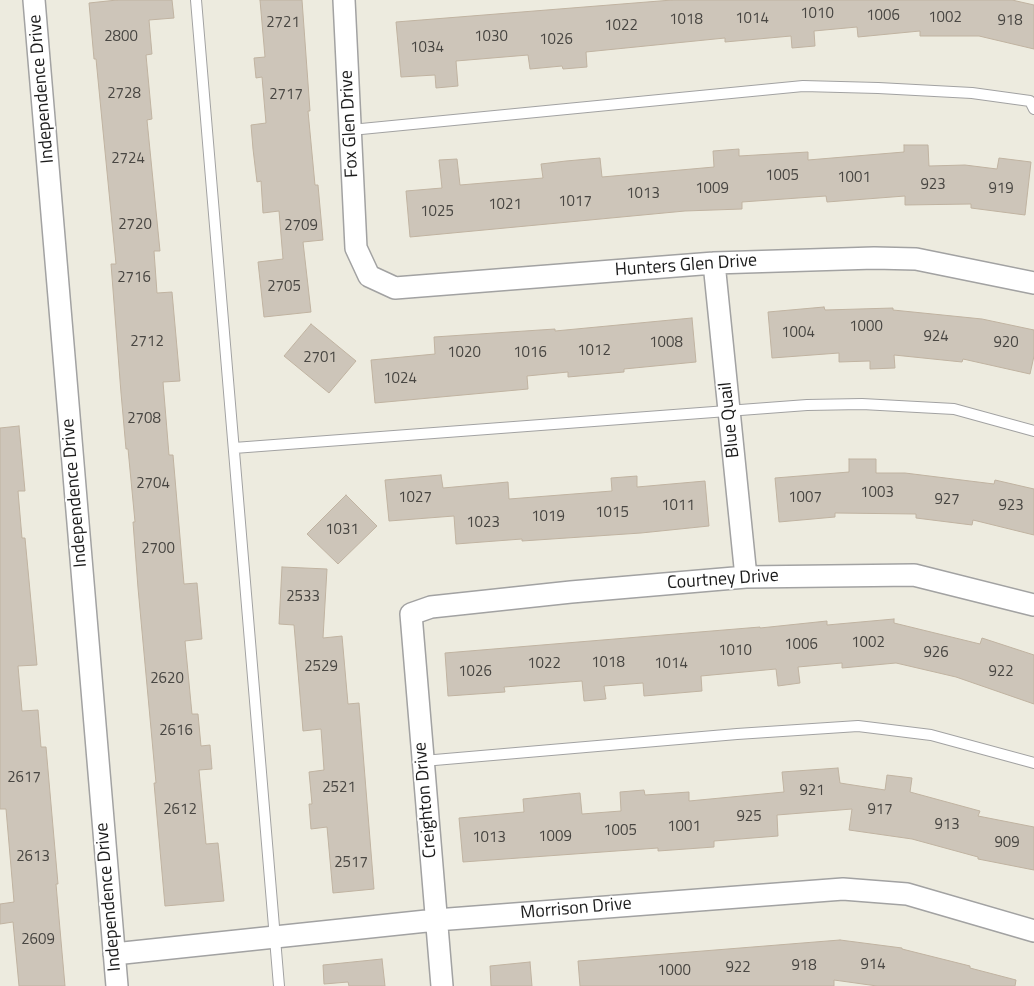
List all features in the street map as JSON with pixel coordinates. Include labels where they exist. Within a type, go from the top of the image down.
[{"type":"street","name":"Independence Drive","points":[[34,0],[117,986]]},
{"type":"street","name":"Fox Glen Drive","points":[[344,0],[356,248]]},
{"type":"street","name":"Hunters Glen Drive","points":[[356,248],[369,276],[395,288],[714,263],[874,258],[916,259],[1033,279]]},
{"type":"street","name":"Blue Quail","points":[[714,263],[746,577]]},
{"type":"street","name":"Courtney Drive","points":[[411,614],[431,607],[571,592],[746,577],[914,575],[1034,605]]},
{"type":"street","name":"Creighton Drive","points":[[411,614],[442,986]]},
{"type":"street","name":"Morrison Drive","points":[[114,954],[436,920],[843,890],[907,894],[1034,930]]},
{"type":"lane","points":[[196,0],[279,986]]},
{"type":"lane","points":[[350,130],[803,86],[972,93],[1030,101],[1034,109]]},
{"type":"lane","points":[[234,448],[807,405],[862,404],[954,409],[1034,431]]},
{"type":"lane","points":[[423,761],[718,735],[858,726],[931,735],[1034,763]]},
{"type":"building","points":[[117,0],[172,0],[174,18],[149,20],[152,54],[146,55],[152,119],[147,120],[160,251],[154,251],[157,293],[172,292],[180,381],[163,382],[169,455],[173,455],[184,584],[197,583],[202,639],[185,641],[192,714],[198,714],[201,746],[210,745],[212,769],[199,770],[206,844],[218,843],[224,901],[165,906],[138,588],[133,522],[135,522],[128,449],[126,449],[111,264],[116,264],[89,3]]},
{"type":"building","points":[[260,0],[302,0],[310,111],[308,111],[315,185],[318,185],[323,240],[303,242],[311,312],[264,317],[258,262],[283,259],[279,211],[263,213],[261,181],[257,182],[253,149],[251,125],[266,123],[262,77],[256,78],[254,58],[265,57]]},
{"type":"building","points":[[672,0],[1012,0],[1034,5],[1034,49],[979,36],[920,36],[920,31],[858,37],[857,27],[814,31],[815,46],[792,48],[791,36],[725,42],[725,38],[586,52],[587,67],[563,69],[562,66],[530,69],[528,55],[456,61],[458,86],[436,88],[435,75],[401,77],[396,22]]},
{"type":"building","points":[[904,145],[928,145],[929,166],[965,165],[997,169],[999,158],[1031,162],[1025,215],[971,208],[971,204],[905,205],[905,196],[827,202],[826,196],[742,202],[742,209],[685,211],[410,237],[406,191],[442,188],[439,160],[457,159],[460,185],[543,178],[541,164],[566,161],[600,158],[602,177],[714,167],[713,151],[739,149],[739,156],[808,152],[808,160],[904,152]]},
{"type":"building","points":[[824,307],[825,310],[893,308],[893,310],[982,319],[1034,330],[1034,356],[1030,374],[963,359],[962,362],[894,355],[895,368],[870,369],[870,361],[839,362],[839,353],[772,358],[768,312]]},
{"type":"building","points":[[692,318],[696,362],[624,369],[624,372],[568,377],[568,372],[527,376],[528,389],[375,403],[371,360],[435,354],[434,337],[555,329],[555,331]]},
{"type":"building","points":[[311,324],[356,361],[329,393],[284,356]]},
{"type":"building","points":[[19,426],[25,491],[18,491],[22,538],[25,538],[37,665],[18,666],[22,711],[38,710],[41,747],[46,747],[65,986],[19,986],[13,922],[0,924],[0,904],[14,902],[6,809],[0,809],[0,428]]},
{"type":"building","points":[[849,459],[876,459],[876,473],[905,473],[994,484],[995,480],[1034,489],[1034,535],[973,520],[972,525],[916,518],[916,514],[835,513],[835,517],[779,522],[775,478],[849,472]]},
{"type":"building","points":[[441,475],[443,488],[508,482],[509,499],[612,491],[611,478],[637,476],[637,487],[705,481],[709,526],[641,533],[456,544],[454,516],[389,521],[385,480]]},
{"type":"building","points":[[346,495],[377,526],[338,564],[307,534]]},
{"type":"building","points":[[282,567],[327,569],[323,638],[342,636],[348,704],[359,703],[374,889],[333,893],[327,827],[311,829],[309,804],[312,804],[309,772],[324,770],[321,729],[303,731],[294,625],[279,624]]},
{"type":"building","points":[[894,619],[894,623],[980,644],[982,638],[1034,655],[1034,704],[956,677],[896,663],[842,668],[842,663],[798,667],[800,683],[778,686],[776,669],[701,676],[702,691],[644,696],[643,683],[604,686],[606,699],[584,701],[582,681],[504,687],[505,692],[448,696],[445,653],[827,621],[827,625]]},
{"type":"building","points":[[838,768],[840,783],[885,790],[887,775],[912,778],[910,792],[980,811],[978,816],[1034,827],[1034,870],[978,859],[978,857],[912,839],[849,830],[852,809],[777,815],[778,836],[714,841],[714,847],[658,851],[658,848],[463,862],[459,818],[524,812],[523,799],[580,793],[582,814],[621,811],[620,792],[644,790],[645,795],[689,792],[689,801],[784,792],[782,772]]},
{"type":"building","points":[[840,940],[902,948],[1016,980],[1015,986],[877,986],[834,980],[834,986],[580,986],[578,961]]},
{"type":"building","points":[[382,959],[385,986],[349,986],[348,982],[324,984],[323,965]]},
{"type":"building","points":[[530,962],[532,986],[491,986],[490,966]]}]
